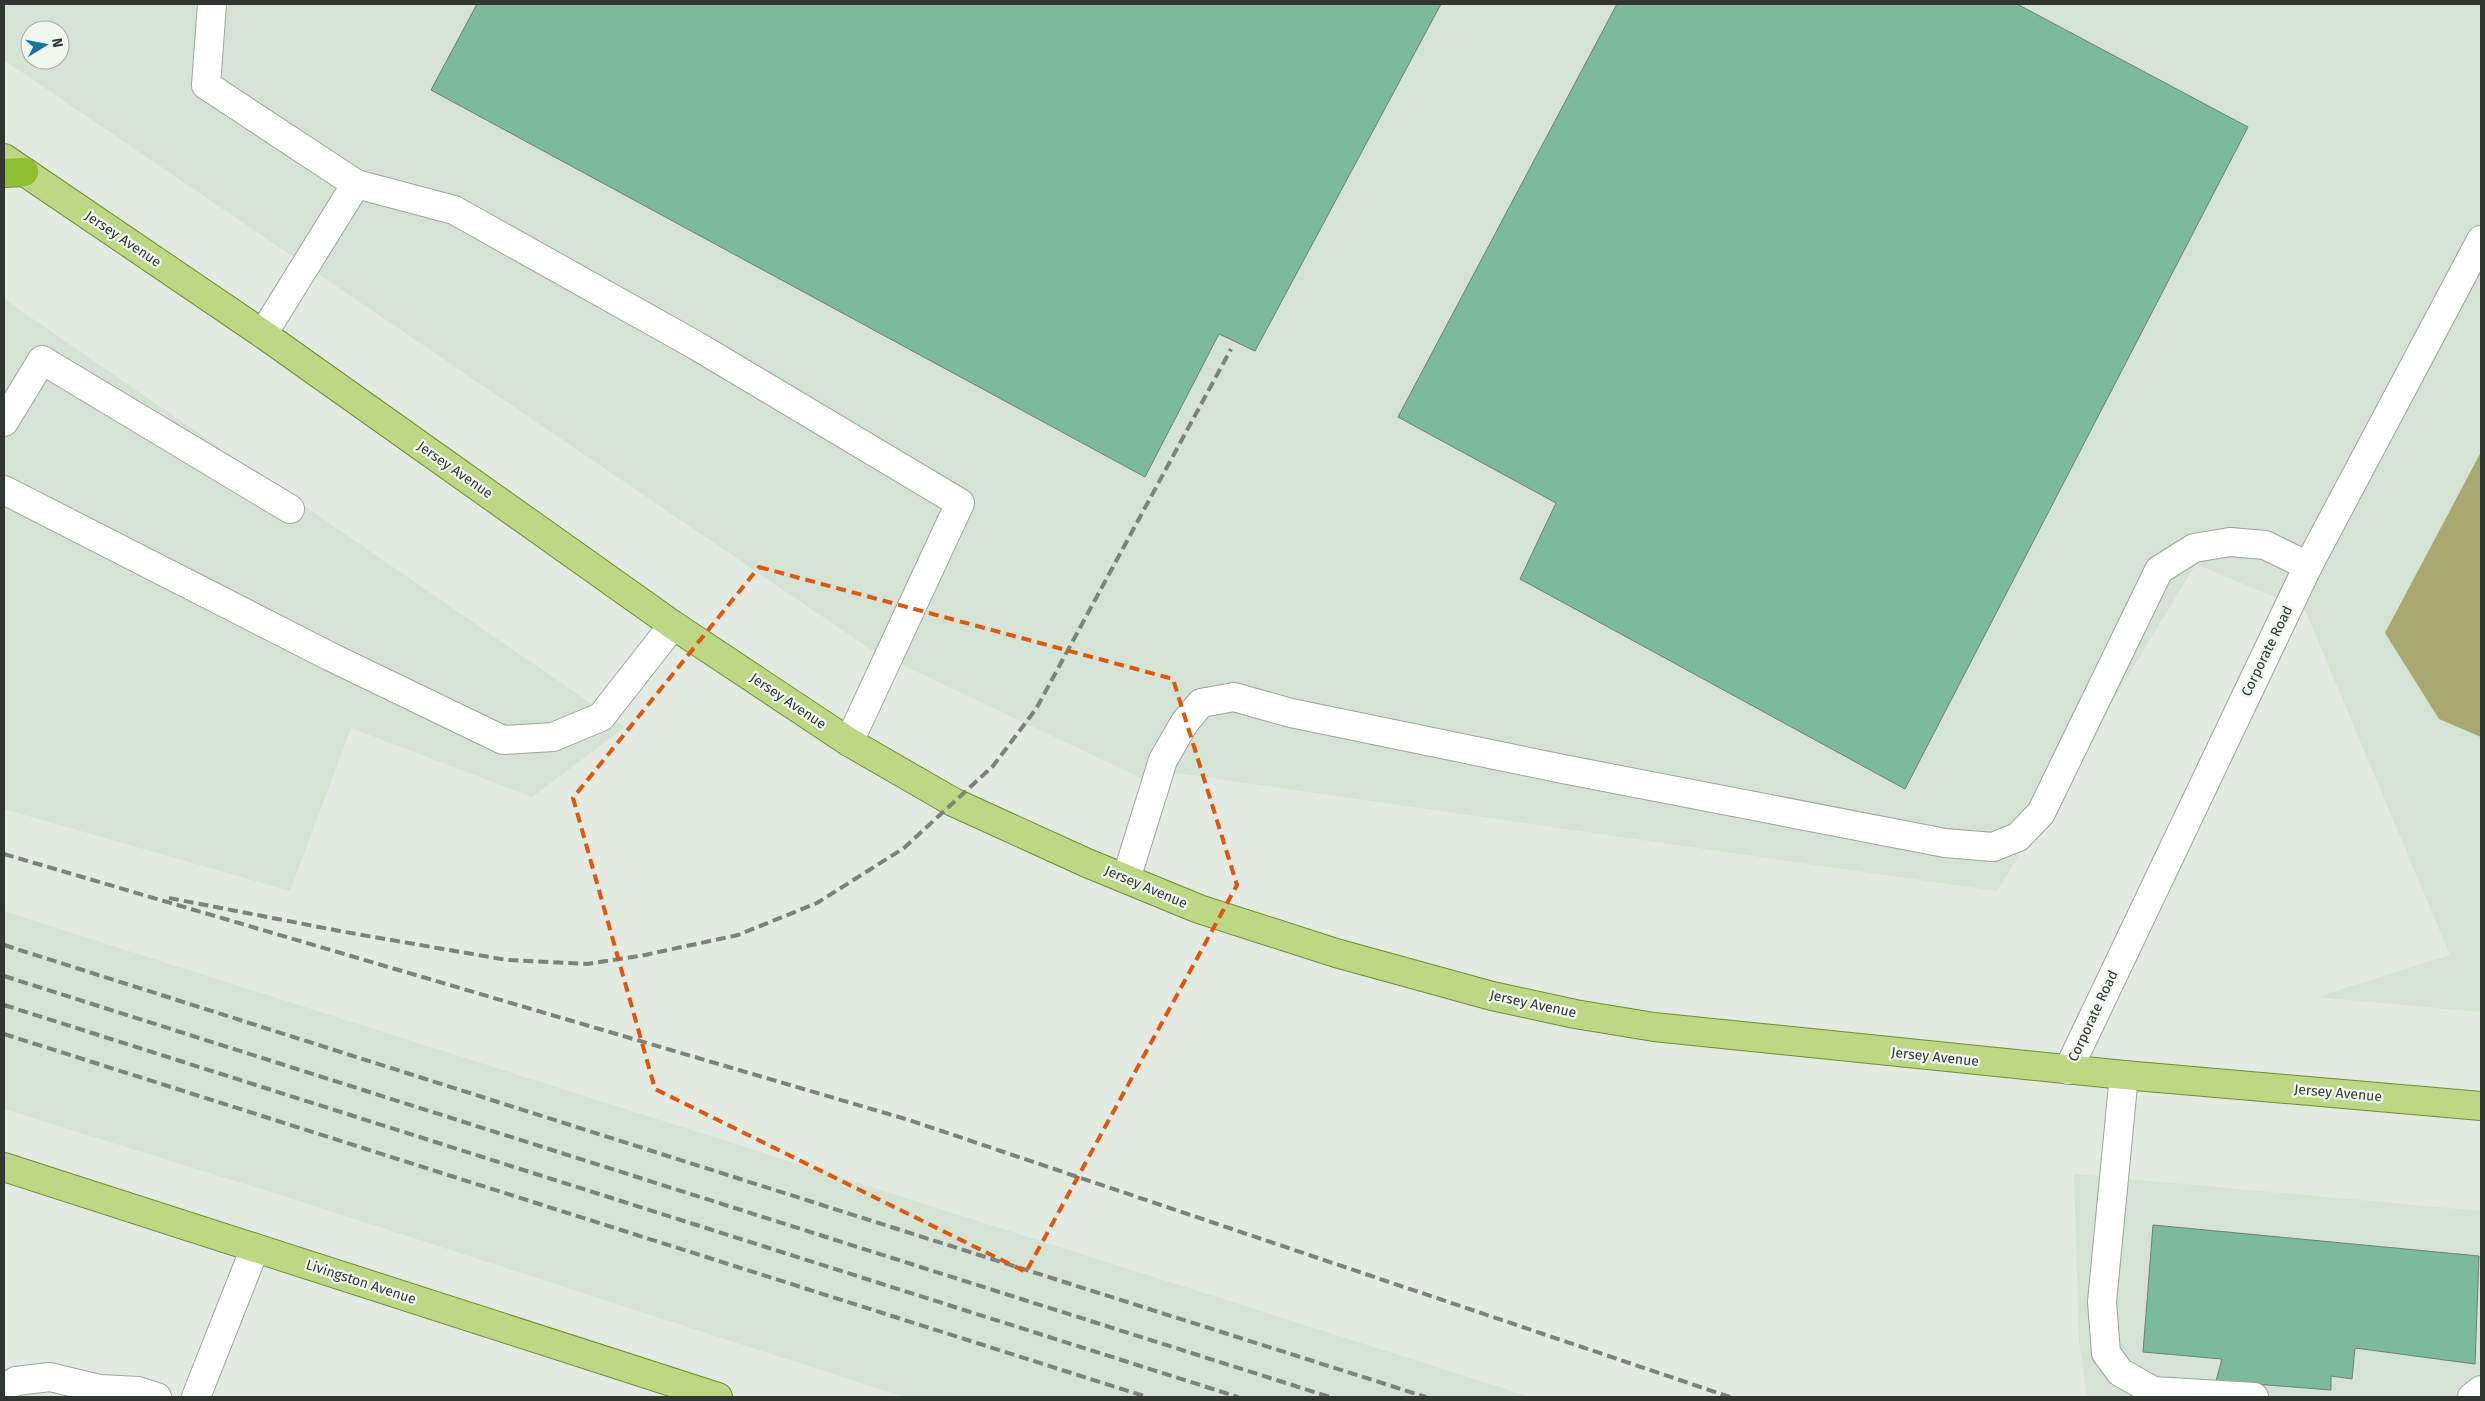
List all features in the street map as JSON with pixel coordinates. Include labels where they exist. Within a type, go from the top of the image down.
[{"type":"main road","name":"Jersey Avenue","points":[[10,167],[263,334],[673,625],[849,742],[954,802],[1198,909],[1336,953],[1483,993],[1575,1014],[1654,1027],[1738,1038],[2068,1070],[2481,1106]]},
{"type":"main road","name":"Livingston Avenue","points":[[4,1167],[718,1397]]},
{"type":"street","points":[[212,4],[206,85],[356,184],[454,210],[697,346],[960,503],[849,742]]},
{"type":"street","points":[[263,334],[356,184]]},
{"type":"street","name":"Corporate Road","points":[[2068,1070],[2308,566],[2481,240]]},
{"type":"street","points":[[4,422],[42,360],[290,509]]},
{"type":"street","points":[[4,490],[329,656],[503,740],[552,737],[601,717],[673,625]]},
{"type":"street","points":[[1126,879],[1163,760],[1185,722],[1201,703],[1234,697],[1291,713],[1563,770],[1945,843],[1993,847],[2018,837],[2041,813],[2159,570],[2194,548],[2230,542],[2265,545],[2308,566]]},
{"type":"street","points":[[2124,1075],[2102,1302],[2106,1353],[2120,1372],[2153,1391],[2254,1397]]},
{"type":"street","points":[[196,1397],[255,1248]]},
{"type":"street","points":[[4,1388],[16,1381],[50,1377],[100,1389],[138,1391],[157,1397]]},
{"type":"street","points":[[2472,1397],[2481,1390]]},
{"type":"highlighted area","points":[[759,567],[1173,679],[1237,885],[1026,1272],[655,1089],[573,798]]},
{"type":"shaded area","points":[[4,4],[2481,4],[2481,1012],[2317,997],[2450,955],[2305,610],[2196,564],[1997,891],[1169,772],[1160,787],[873,651],[4,60]]},
{"type":"shaded area","points":[[4,299],[625,727],[532,797],[351,728],[290,891],[4,809]]},
{"type":"shaded area","points":[[4,911],[1531,1397],[904,1397],[290,1198],[4,1109]]},
{"type":"shaded area","points":[[2074,1174],[2481,1211],[2481,1397],[2087,1397],[2079,1341]]},
{"type":"green space","points":[[2481,452],[2481,737],[2439,719],[2385,633]]},
{"type":"building","points":[[477,4],[1441,4],[1255,351],[1219,334],[1145,477],[431,90]]},
{"type":"building","points":[[1617,4],[2017,4],[2248,127],[1905,789],[1520,579],[1556,503],[1398,417]]},
{"type":"building","points":[[2153,1225],[2479,1256],[2475,1364],[2355,1348],[2352,1379],[2331,1376],[2331,1390],[2216,1381],[2222,1359],[2143,1352]]},
{"type":"railway","points":[[169,898],[345,932],[507,960],[587,964],[640,956],[738,935],[817,903],[904,848],[993,766],[1036,709],[1231,349]]},
{"type":"railway","points":[[4,854],[909,1120],[1730,1397]]},
{"type":"railway","points":[[4,945],[1426,1397]]},
{"type":"railway","points":[[4,976],[1330,1397]]},
{"type":"railway","points":[[4,1005],[1238,1397]]},
{"type":"railway","points":[[4,1034],[1147,1397]]}]
